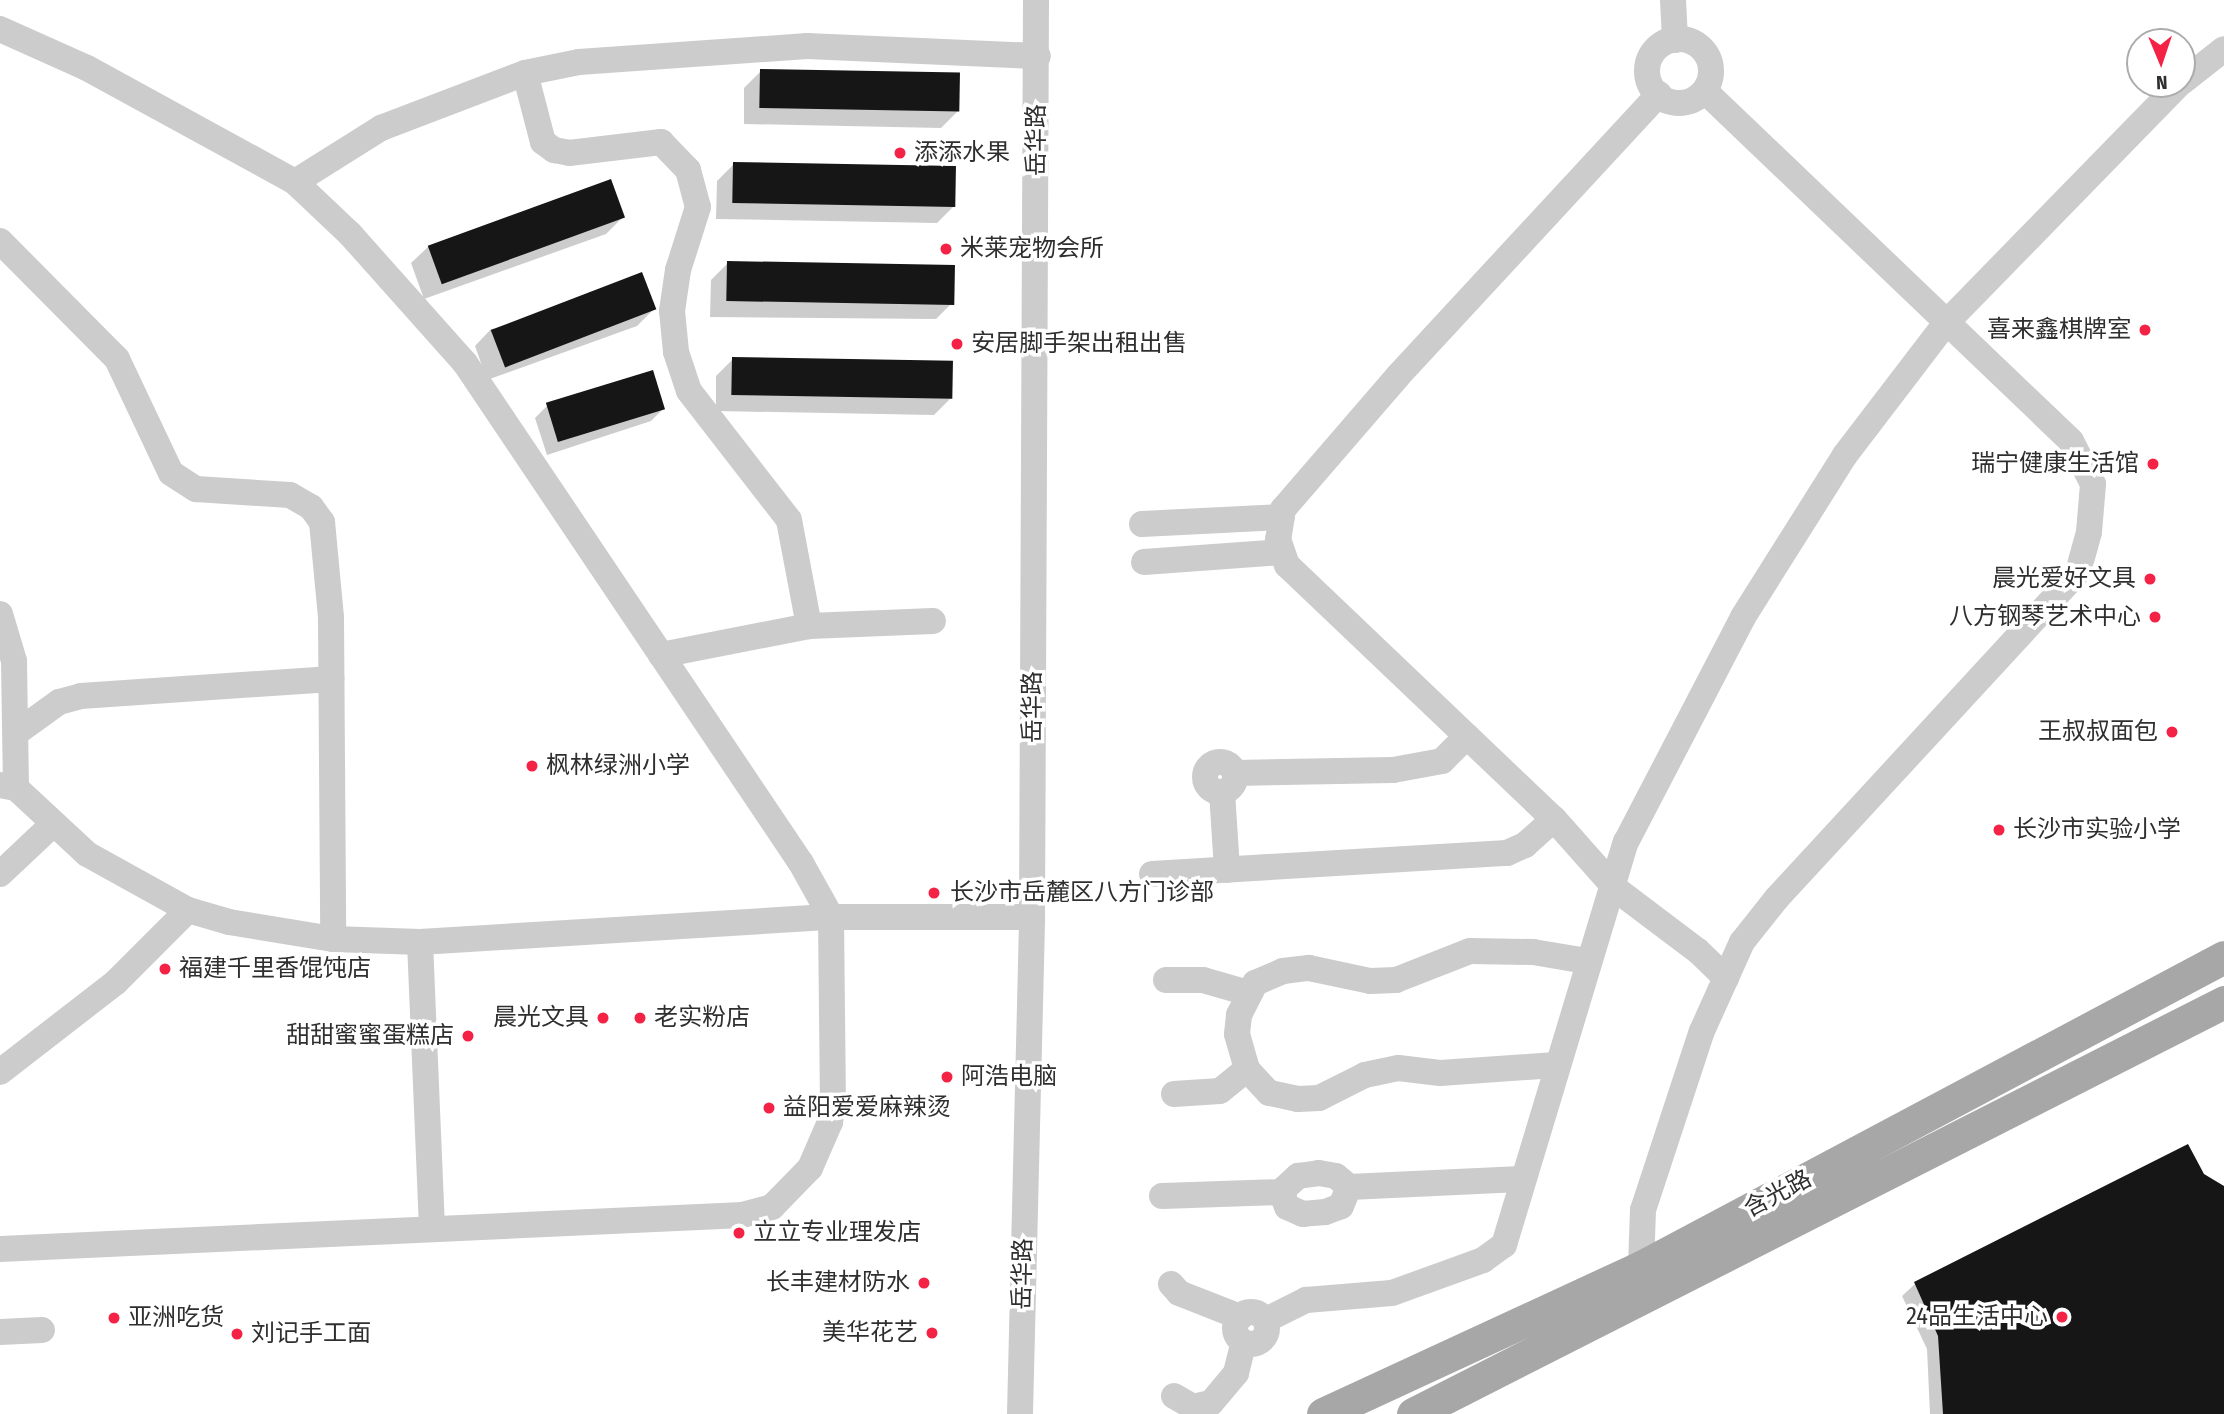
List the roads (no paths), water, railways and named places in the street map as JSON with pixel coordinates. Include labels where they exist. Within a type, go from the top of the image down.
[{"type":"main road","name":"含光路","points":[[1323,1414],[1641,1267],[2224,957]]},
{"type":"main road","name":"含光路","points":[[1413,1414],[2224,1002]]},
{"type":"street","name":"岳华路","points":[[1020,1414],[1032,917],[1038,56],[1036,0]]},
{"type":"street","points":[[1673,0],[1675,40]]},
{"type":"street","points":[[0,29],[87,68],[295,182],[350,234],[458,353],[801,863],[831,917],[830,1122],[810,1168],[772,1207],[743,1214],[0,1249]]},
{"type":"street","points":[[1675,40],[1690,40],[1706,53],[1712,72],[1705,91],[1688,102],[1668,102],[1652,89],[1646,70],[1653,51],[1675,40]]},
{"type":"street","points":[[295,182],[381,128],[525,74],[579,62],[807,46],[1038,56]]},
{"type":"street","points":[[2196,71],[2224,49]]},
{"type":"street","points":[[525,74],[543,142],[554,150],[569,153],[661,142],[688,170],[698,207],[678,270],[672,311],[676,352],[689,391],[789,520],[809,626]]},
{"type":"street","points":[[1641,1267],[1643,1210],[1702,1031],[1742,942],[1777,898],[2078,572],[2089,532],[2093,484],[2071,441],[1705,91]]},
{"type":"street","points":[[1659,94],[1398,376],[1283,509],[1278,539],[1287,565],[1554,819],[1611,883],[1726,978]]},
{"type":"street","points":[[1174,1396],[1193,1407],[1211,1404],[1236,1373],[1250,1326],[1306,1300],[1392,1293],[1483,1260],[1504,1245],[1555,1065],[1626,842],[1743,617],[1845,455],[1946,323],[2165,98]]},
{"type":"street","points":[[0,242],[117,359],[171,473],[196,489],[290,495],[311,507],[322,522],[331,679],[333,939]]},
{"type":"street","points":[[1142,524],[1282,517]]},
{"type":"street","points":[[1144,562],[1282,552]]},
{"type":"street","points":[[0,614],[13,661],[16,733],[8,787],[86,854],[188,909],[229,922],[333,939],[420,942],[831,917],[1032,917]]},
{"type":"street","points":[[661,655],[809,626],[933,621]]},
{"type":"street","points":[[16,733],[59,702],[81,696],[331,679]]},
{"type":"street","points":[[1227,870],[1229,783],[1392,770],[1442,761],[1467,736]]},
{"type":"street","points":[[1152,874],[1507,853],[1525,845],[1554,819]]},
{"type":"street","points":[[0,874],[53,824]]},
{"type":"street","points":[[0,1072],[116,982],[188,909]]},
{"type":"street","points":[[420,942],[432,1228]]},
{"type":"street","points":[[1555,1065],[1440,1073],[1398,1068],[1365,1075],[1319,1098],[1298,1099],[1269,1093],[1247,1069],[1237,1034],[1242,1002],[1255,983],[1283,971],[1309,968],[1370,981],[1396,980],[1470,951],[1533,952],[1587,961]]},
{"type":"street","points":[[1166,980],[1203,980],[1248,993]]},
{"type":"street","points":[[1174,1094],[1220,1091],[1247,1069]]},
{"type":"street","points":[[1162,1196],[1283,1192],[1298,1176],[1319,1173],[1336,1176],[1349,1187],[1521,1179]]},
{"type":"street","points":[[1283,1192],[1287,1207],[1303,1214],[1341,1206],[1349,1187]]},
{"type":"street","points":[[1171,1284],[1179,1293],[1250,1326]]},
{"type":"street","points":[[0,1332],[42,1330]]},
{"type":"place","name":"添添水果","points":[[900,153]]},
{"type":"place","name":"米莱宠物会所","points":[[946,249]]},
{"type":"place","name":"喜来鑫棋牌室","points":[[2145,330]]},
{"type":"place","name":"安居脚手架出租出售","points":[[957,344]]},
{"type":"place","name":"瑞宁健康生活馆","points":[[2153,464]]},
{"type":"place","name":"晨光爱好文具","points":[[2150,579]]},
{"type":"place","name":"八方钢琴艺术中心","points":[[2155,617]]},
{"type":"place","name":"王叔叔面包","points":[[2172,732]]},
{"type":"place","name":"枫林绿洲小学","points":[[532,766]]},
{"type":"place","name":"长沙市实验小学","points":[[1999,830]]},
{"type":"place","name":"长沙市岳麓区八方门诊部","points":[[934,893]]},
{"type":"place","name":"福建千里香馄饨店","points":[[165,969]]},
{"type":"place","name":"晨光文具","points":[[603,1018]]},
{"type":"place","name":"老实粉店","points":[[640,1018]]},
{"type":"place","name":"甜甜蜜蜜蛋糕店","points":[[468,1036]]},
{"type":"place","name":"阿浩电脑","points":[[947,1077]]},
{"type":"place","name":"益阳爱爱麻辣烫","points":[[769,1108]]},
{"type":"place","name":"立立专业理发店","points":[[739,1233]]},
{"type":"place","name":"长丰建材防水","points":[[924,1283]]},
{"type":"place","name":"24品生活中心","points":[[2062,1317]]},
{"type":"place","name":"亚洲吃货","points":[[114,1318]]},
{"type":"place","name":"美华花艺","points":[[932,1333]]},
{"type":"place","name":"刘记手工面","points":[[237,1334]]}]
